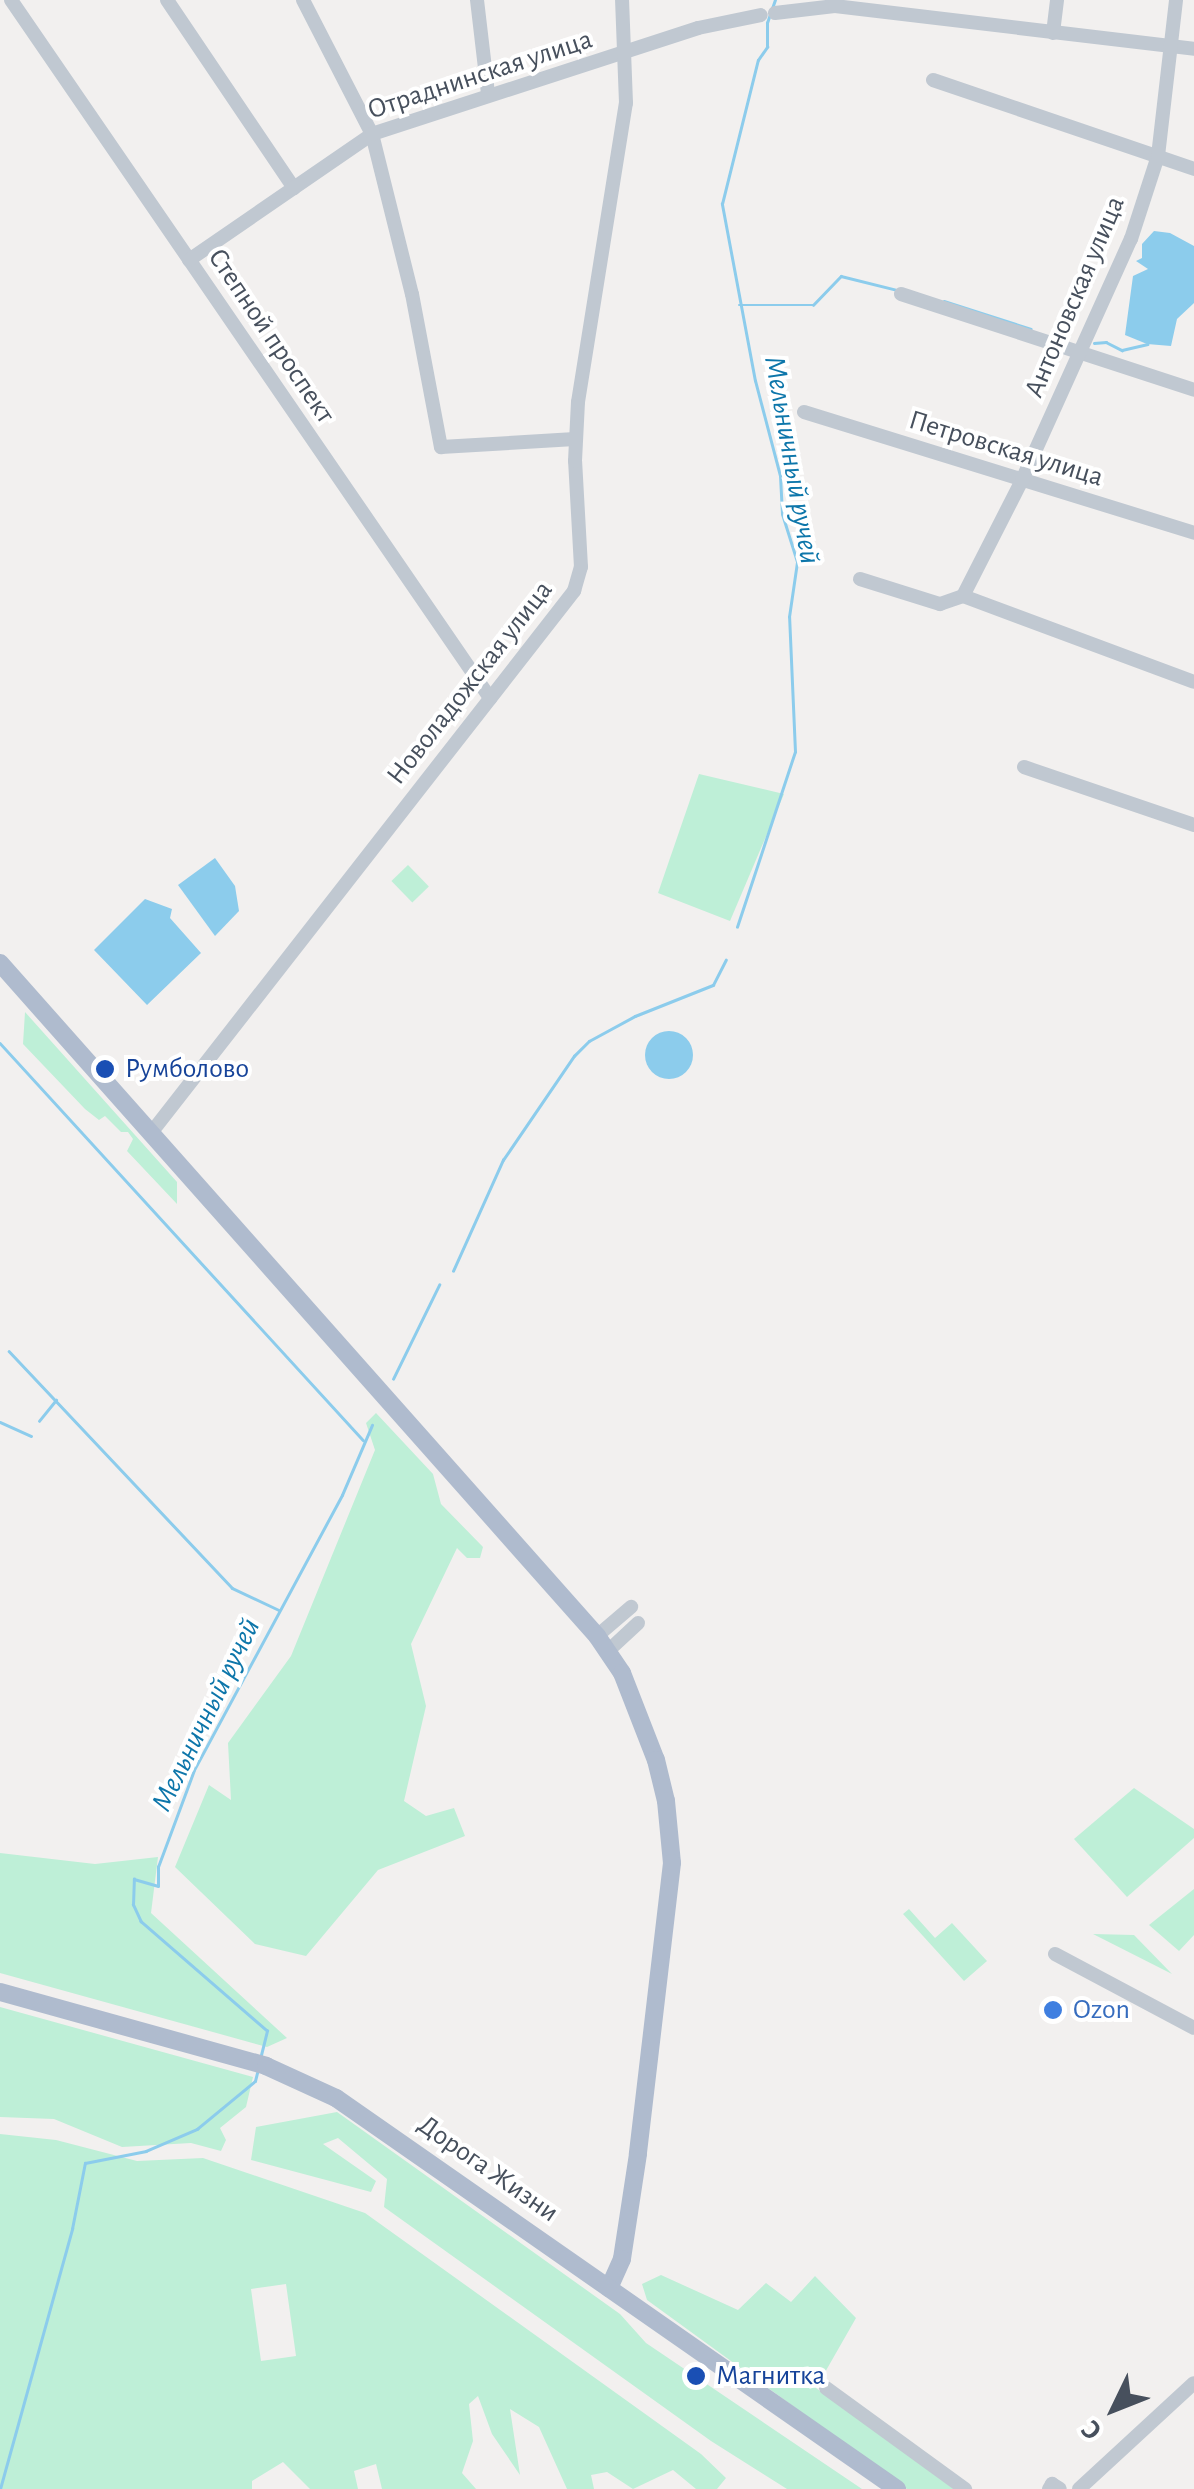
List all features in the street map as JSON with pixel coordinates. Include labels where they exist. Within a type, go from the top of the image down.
[{"type":"main road","points":[[0,963],[602,1643],[642,1715],[666,1801],[672,1863],[666,1944],[627,2228],[622,2259],[609,2288]]},
{"type":"main road","name":"Дорога Жизни","points":[[0,1992],[302,2080],[367,2117],[897,2489]]},
{"type":"street","name":"Степной проспект","points":[[11,0],[490,698]]},
{"type":"street","points":[[166,0],[294,188]]},
{"type":"street","points":[[302,0],[372,134],[412,294],[442,447],[576,439]]},
{"type":"street","points":[[477,0],[488,93]]},
{"type":"street","name":"Новоладожская улица","points":[[150,1133],[567,602],[578,579],[576,439],[626,103],[622,0]]},
{"type":"street","points":[[1052,33],[1057,0]]},
{"type":"street","name":"Антоновская улица","points":[[963,596],[1022,480],[1131,239],[1158,156],[1176,0]]},
{"type":"street","name":"Отраднинская улица","points":[[189,260],[372,134],[488,93],[698,28],[824,6],[1194,49]]},
{"type":"street","points":[[933,80],[1194,169]]},
{"type":"street","points":[[901,294],[1194,390]]},
{"type":"street","name":"Петровская улица","points":[[804,412],[1194,533]]},
{"type":"street","points":[[860,579],[940,604],[963,596],[1194,682]]},
{"type":"street","points":[[1024,767],[1194,825]]},
{"type":"street","points":[[602,1643],[631,1606]]},
{"type":"street","points":[[602,1643],[638,1623]]},
{"type":"street","points":[[1056,1954],[1194,2028]]},
{"type":"street","points":[[1078,2489],[1194,2384]]},
{"type":"street","points":[[826,2388],[966,2489]]},
{"type":"street","points":[[1049,2489],[1052,2484],[1060,2489]]},
{"type":"green space","points":[[699,774],[784,794],[730,921],[658,893]]},
{"type":"green space","points":[[408,865],[429,887],[412,903],[391,881]]},
{"type":"green space","points":[[25,1012],[177,1182],[177,1204],[127,1151],[133,1139],[128,1132],[121,1132],[105,1116],[99,1120],[85,1109],[23,1044]]},
{"type":"green space","points":[[376,1413],[433,1474],[441,1504],[483,1547],[480,1558],[467,1558],[457,1548],[411,1644],[426,1706],[404,1801],[426,1816],[454,1808],[465,1836],[378,1870],[306,1956],[255,1944],[175,1867],[209,1785],[231,1800],[228,1743],[291,1656],[375,1450],[366,1423]]},
{"type":"green space","points":[[1134,1788],[1194,1829],[1194,1838],[1127,1897],[1074,1839]]},
{"type":"green space","points":[[0,1853],[95,1864],[158,1857],[151,1913],[287,2038],[267,2047],[0,1973]]},
{"type":"green space","points":[[1194,1889],[1194,1935],[1179,1951],[1149,1925]]},
{"type":"green space","points":[[909,1909],[935,1938],[952,1923],[987,1961],[964,1981],[903,1914]]},
{"type":"green space","points":[[1093,1934],[1134,1935],[1172,1974]]},
{"type":"green space","points":[[0,2007],[253,2077],[246,2107],[220,2128],[226,2140],[221,2151],[191,2143],[122,2147],[54,2119],[0,2117]]},
{"type":"green space","points":[[337,2112],[620,2314],[646,2343],[862,2489],[787,2489],[711,2441],[384,2207],[387,2179],[338,2138],[323,2144],[376,2181],[371,2192],[251,2160],[256,2127]]},
{"type":"green space","points":[[0,2134],[56,2140],[137,2161],[203,2158],[365,2213],[701,2454],[726,2478],[717,2489],[696,2489],[673,2470],[633,2489],[607,2472],[591,2475],[594,2489],[567,2489],[539,2427],[510,2409],[520,2475],[492,2434],[478,2396],[469,2404],[473,2441],[462,2473],[476,2489],[382,2489],[376,2464],[354,2471],[358,2489],[310,2489],[283,2462],[252,2481],[252,2489],[0,2489]],"holes":[[[286,2284],[296,2356],[261,2361],[251,2289]]]},
{"type":"green space","points":[[661,2275],[738,2310],[766,2283],[791,2302],[815,2276],[856,2318],[816,2388],[954,2489],[907,2489],[647,2300],[642,2284]]},
{"type":"water","points":[[1154,231],[1170,233],[1194,246],[1194,303],[1177,319],[1171,346],[1147,344],[1125,335],[1133,276],[1148,269],[1136,261],[1142,258],[1142,244]]},
{"type":"water","points":[[215,858],[235,886],[239,911],[215,936],[178,885]]},
{"type":"water","points":[[145,899],[172,909],[170,918],[201,953],[147,1005],[94,950]]},
{"type":"water","points":[[669,1031],[686,1038],[693,1055],[686,1072],[669,1079],[652,1072],[645,1055],[652,1038]]},
{"type":"waterway","name":"Мельничный ручей","points":[[737,927],[795,752],[789,617],[797,562],[782,514],[780,476],[755,381],[722,204],[758,60],[767,47],[767,23],[775,0]]},
{"type":"waterway","points":[[739,305],[813,305],[841,276],[897,290]]},
{"type":"waterway","points":[[944,301],[1031,329]]},
{"type":"waterway","points":[[1094,343],[1106,342],[1122,350],[1147,344]]},
{"type":"waterway","name":"Мельничный ручей","points":[[453,1271],[503,1160],[574,1056],[589,1041],[635,1016],[713,985],[726,960]]},
{"type":"waterway","points":[[0,1043],[363,1440]]},
{"type":"waterway","name":"Мельничный ручей","points":[[393,1379],[439,1285]]},
{"type":"waterway","points":[[9,1351],[232,1588],[279,1610]]},
{"type":"waterway","points":[[39,1421],[56,1400]]},
{"type":"waterway","points":[[0,1422],[31,1436]]},
{"type":"waterway","name":"Мельничный ручей","points":[[261,2055],[267,2031],[141,1922],[133,1905],[134,1879],[158,1886],[158,1867],[194,1770],[342,1495],[372,1425]]},
{"type":"waterway","name":"Мельничный ручей","points":[[0,2489],[72,2229],[85,2163],[146,2151],[197,2129],[255,2081],[257,2073]]},
{"type":"place","name":"Румболово","points":[[105,1069]]},
{"type":"place","name":"Ozon","points":[[1053,2010]]},
{"type":"place","name":"Магнитка","points":[[696,2376]]}]
